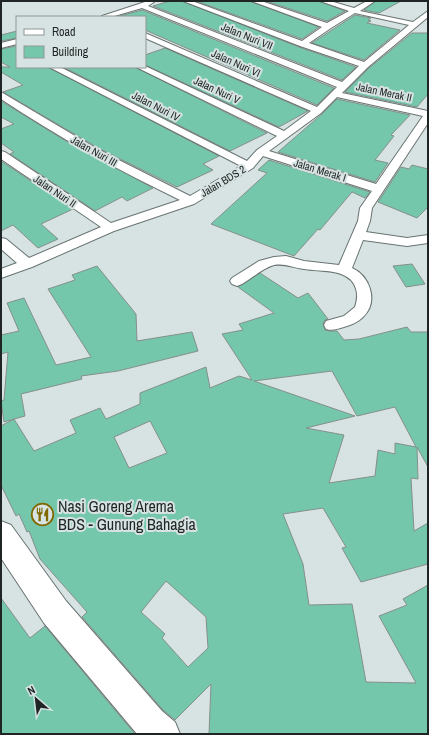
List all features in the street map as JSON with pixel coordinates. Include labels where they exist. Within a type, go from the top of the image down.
[{"type":"street","points":[[110,16],[142,6],[152,1]]},
{"type":"street","points":[[186,1],[365,65]]},
{"type":"street","points":[[254,1],[328,26]]},
{"type":"street","points":[[323,1],[354,11],[414,24]]},
{"type":"street","points":[[303,44],[328,26],[372,1]]},
{"type":"street","name":"Jalan Nuri VII","points":[[142,6],[343,86]]},
{"type":"street","name":"Jalan BDS 2","points":[[1,274],[110,228],[190,200],[249,166],[260,152],[318,111],[365,65],[428,13]]},
{"type":"street","name":"Jalan Nuri VI","points":[[146,35],[318,111]]},
{"type":"street","points":[[1,37],[9,43]]},
{"type":"street","name":"Jalan Nuri IV","points":[[55,68],[249,166]]},
{"type":"street","name":"Jalan Nuri V","points":[[142,68],[284,135]]},
{"type":"street","name":"Jalan Merak II","points":[[335,94],[424,112]]},
{"type":"street","name":"Jalan Nuri III","points":[[1,95],[6,103],[126,170],[190,200]]},
{"type":"street","points":[[344,270],[364,221],[366,208],[379,189],[424,112]]},
{"type":"street","name":"Jalan Merak I","points":[[260,152],[379,189]]},
{"type":"street","name":"Jalan Nuri II","points":[[1,154],[110,228]]},
{"type":"street","points":[[358,235],[407,242],[428,239]]},
{"type":"street","points":[[1,242],[27,264]]},
{"type":"street","points":[[237,281],[264,264],[274,260],[286,260],[309,266],[344,270],[356,276],[363,286],[363,307],[355,316],[331,325]]},
{"type":"street","points":[[1,534],[56,612],[150,723],[163,734]]},
{"type":"building","points":[[170,1],[182,1],[299,47],[356,67],[342,80],[153,6]]},
{"type":"building","points":[[196,1],[250,1],[319,27],[302,39]]},
{"type":"building","points":[[266,1],[319,1],[345,11],[327,21]]},
{"type":"building","points":[[376,1],[401,1],[379,13],[364,10]]},
{"type":"building","points":[[142,10],[334,88],[317,105],[146,30],[146,16],[120,16]]},
{"type":"building","points":[[355,15],[371,18],[368,20],[371,21],[367,23],[400,30],[364,60],[312,43]]},
{"type":"building","points":[[16,31],[16,38],[1,41],[1,35]]},
{"type":"building","points":[[412,33],[428,33],[428,94],[417,107],[345,92],[369,68]]},
{"type":"building","points":[[16,46],[16,68],[50,68],[219,156],[203,164],[213,170],[177,187],[98,148],[3,92],[23,85],[1,72],[1,67],[10,67],[1,62],[1,49]]},
{"type":"building","points":[[165,48],[308,111],[279,127],[146,65],[146,55]]},
{"type":"building","points":[[65,68],[137,68],[267,133],[230,151]]},
{"type":"building","points":[[337,99],[410,115],[391,135],[394,136],[375,160],[388,163],[375,182],[278,152]]},
{"type":"building","points":[[1,101],[66,141],[153,188],[127,201],[122,197],[95,211],[10,154],[14,152],[1,143],[1,129],[14,124],[1,117]]},
{"type":"building","points":[[269,160],[370,192],[365,198],[352,192],[320,230],[318,229],[294,256],[211,224],[267,173],[258,170]]},
{"type":"building","points":[[1,161],[73,209],[41,224],[58,239],[38,248],[13,225],[1,231]]},
{"type":"building","points":[[412,165],[428,169],[428,207],[417,218],[378,202],[401,167],[409,169]]},
{"type":"building","points":[[412,264],[425,284],[406,287],[393,266]]},
{"type":"building","points":[[97,266],[136,314],[137,341],[192,332],[198,351],[118,371],[81,376],[82,379],[21,394],[25,416],[4,422],[1,401],[4,400],[8,352],[1,354],[1,335],[19,331],[7,303],[24,298],[56,365],[91,357],[48,289],[75,280],[72,275]]},
{"type":"building","points":[[260,273],[298,298],[308,293],[328,319],[325,320],[323,324],[325,330],[337,331],[344,340],[359,339],[407,327],[411,332],[428,332],[428,467],[417,447],[418,479],[411,478],[414,531],[428,523],[428,564],[361,582],[342,548],[346,547],[323,508],[283,514],[303,564],[309,605],[352,604],[366,682],[416,683],[379,616],[407,605],[403,599],[428,585],[428,734],[209,734],[211,684],[175,720],[163,710],[82,617],[87,612],[40,559],[29,531],[27,532],[19,514],[16,516],[1,485],[1,426],[14,419],[34,451],[76,433],[70,420],[100,408],[106,419],[140,404],[140,393],[206,367],[210,388],[239,376],[252,380],[222,334],[243,330],[239,324],[274,313],[238,287]],"holes":[[[332,371],[357,416],[395,407],[416,447],[395,443],[395,454],[378,450],[375,476],[329,483],[344,435],[306,428],[355,416],[254,381]],[[150,421],[167,453],[129,468],[114,437]],[[166,581],[206,617],[208,648],[188,667],[162,638],[165,634],[141,612]]]},
{"type":"building","points":[[1,598],[30,638],[45,626],[135,734],[1,734]]},
{"type":"place","name":"Nasi Goreng Arema BDS - Gunung Bahagia","points":[[43,515]]}]
